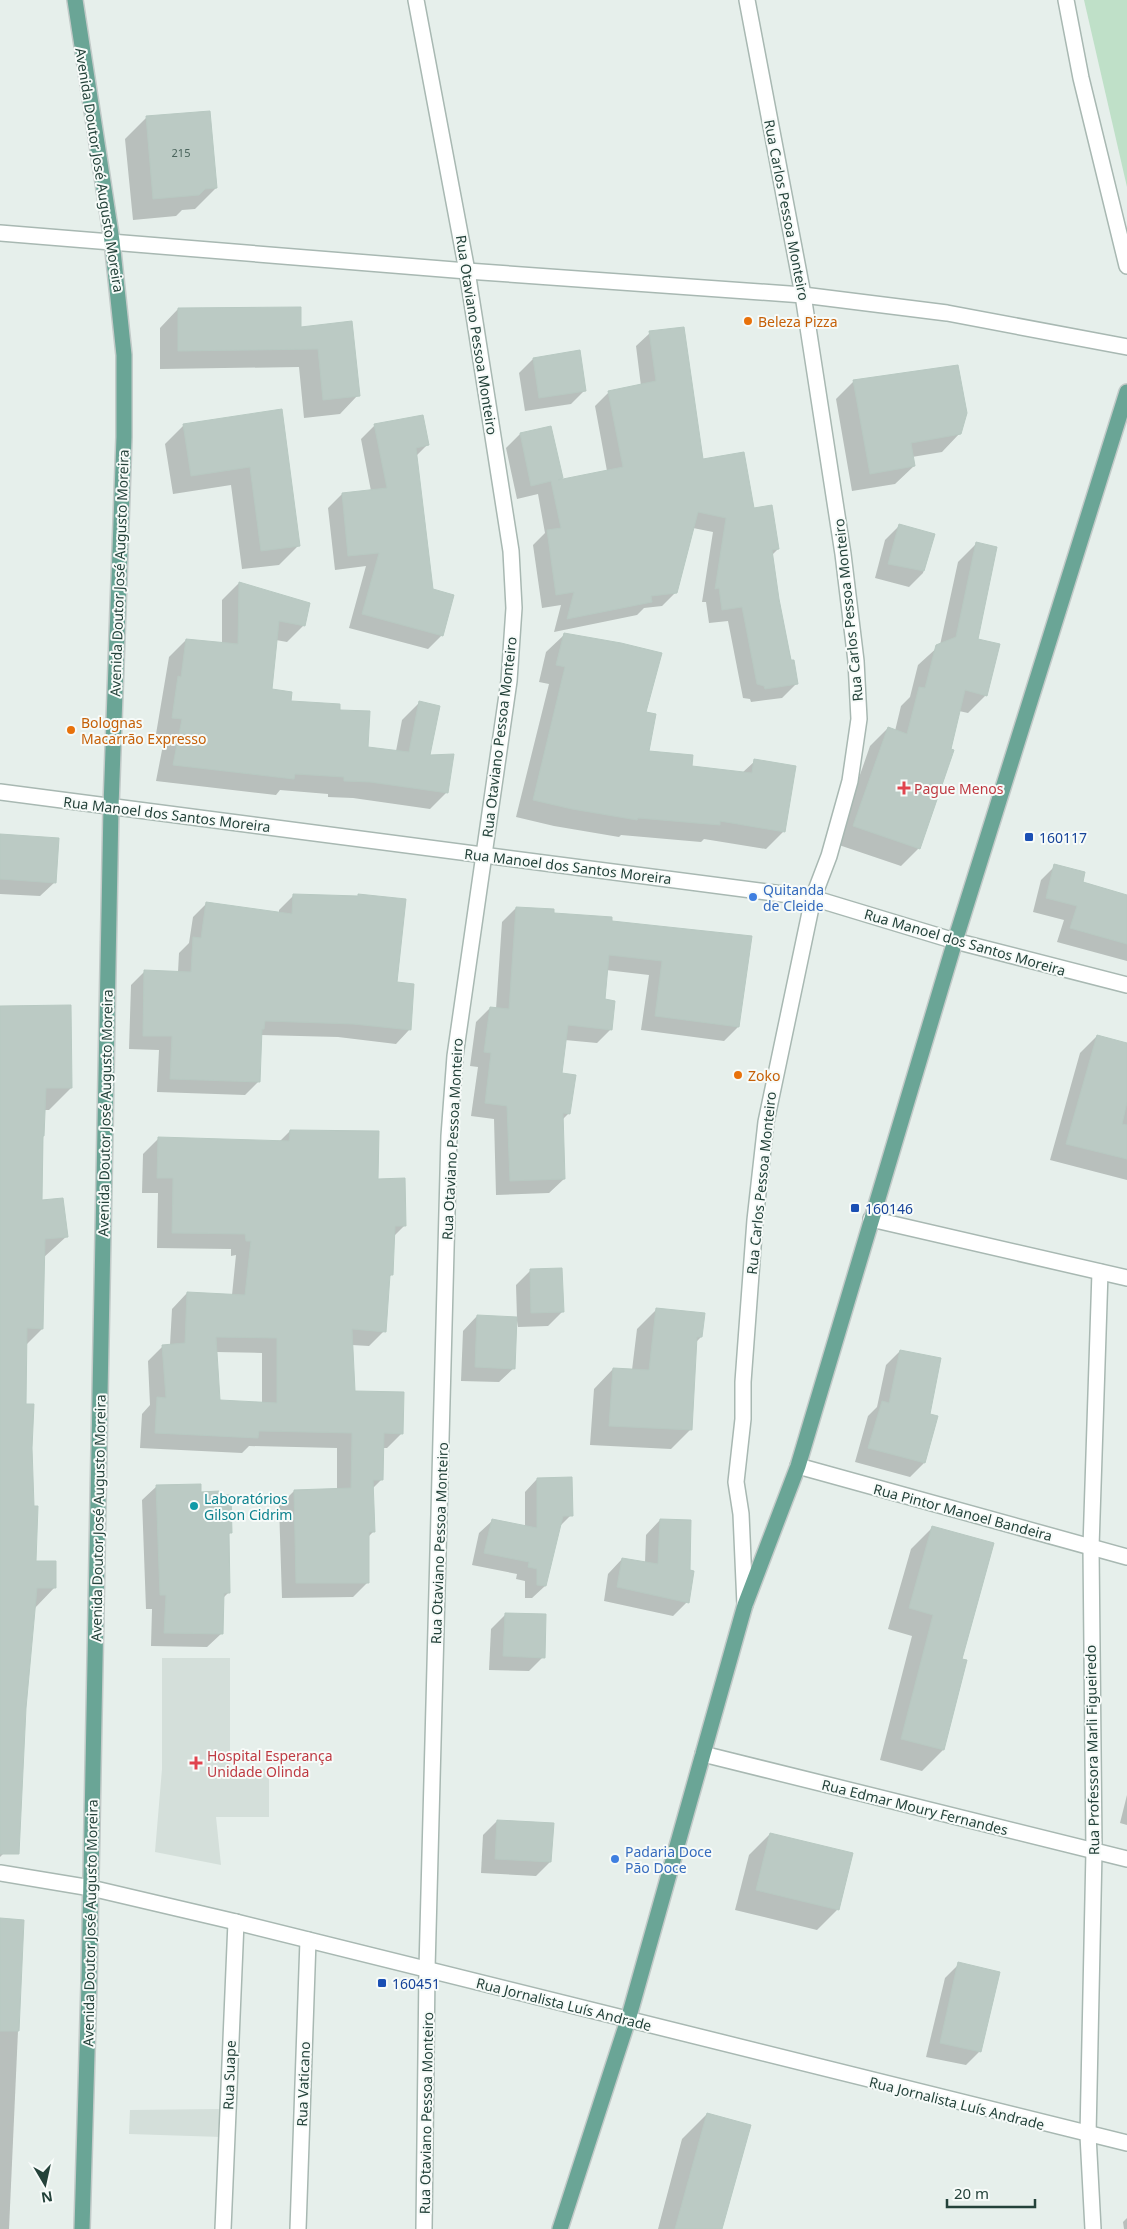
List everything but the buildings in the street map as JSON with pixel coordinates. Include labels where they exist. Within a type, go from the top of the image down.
[{"type":"main road","name":"Avenida Doutor José Augusto Moreira","points":[[74,0],[112,240],[124,355],[124,410],[111,807],[91,1888],[82,2229]]},
{"type":"main road","points":[[560,2229],[628,2020],[745,1606],[798,1466],[954,942],[1127,392]]},
{"type":"street","name":"Rua Otaviano Pessoa Monteiro","points":[[416,0],[467,271],[510,551],[514,608],[509,681],[455,1056],[449,1136],[427,1969],[424,2229]]},
{"type":"street","name":"Rua Carlos Pessoa Monteiro","points":[[745,1606],[741,1514],[736,1482],[743,1419],[743,1382],[755,1220],[773,1081],[813,898],[829,856],[850,781],[856,750],[858,690],[843,554],[803,295],[747,0]]},
{"type":"street","points":[[1066,0],[1081,78],[1127,266]]},
{"type":"street","points":[[0,232],[467,271],[803,295],[947,313],[1127,346]]},
{"type":"street","name":"Rua Manoel dos Santos Moreira","points":[[0,792],[813,898],[954,942],[1127,985]]},
{"type":"street","points":[[871,1219],[1127,1278]]},
{"type":"street","name":"Rua Professora Marli Figueiredo","points":[[1093,2229],[1088,2135],[1094,1851],[1091,1547],[1100,1272]]},
{"type":"street","name":"Rua Pintor Manoel Bandeira","points":[[798,1466],[1127,1557]]},
{"type":"street","name":"Rua Edmar Moury Fernandes","points":[[703,1754],[1127,1859]]},
{"type":"street","name":"Rua Jornalista Luís Andrade","points":[[0,1873],[91,1888],[236,1922],[1088,2135],[1127,2143]]},
{"type":"street","name":"Rua Suape","points":[[223,2229],[236,1922]]},
{"type":"street","name":"Rua Vaticano","points":[[298,2229],[308,1940]]},
{"type":"shaded area","name":"Hospital Esperança Unidade Olinda","points":[[162,1658],[230,1658],[230,1769],[269,1769],[269,1817],[216,1817],[221,1865],[155,1852],[162,1769]]},
{"type":"shaded area","points":[[224,2109],[222,2137],[129,2134],[130,2110]]},
{"type":"green space","points":[[1084,0],[1127,0],[1127,187]]},
{"type":"place","name":"Beleza Pizza","points":[[748,321]]},
{"type":"place","name":"Bolognas Macarrão Expresso","points":[[71,730]]},
{"type":"place","name":"Pague Menos","points":[[904,788]]},
{"type":"place","name":"160117","points":[[1029,837]]},
{"type":"place","name":"Quitanda de Cleide","points":[[753,897]]},
{"type":"place","name":"Zoko","points":[[738,1075]]},
{"type":"place","name":"160146","points":[[855,1208]]},
{"type":"place","name":"Laboratórios Gilson Cidrim","points":[[194,1506]]},
{"type":"place","name":"Hospital Esperança Unidade Olinda","points":[[196,1763]]},
{"type":"place","name":"Padaria Doce Pão Doce","points":[[615,1859]]},
{"type":"place","name":"160451","points":[[382,1983]]}]
